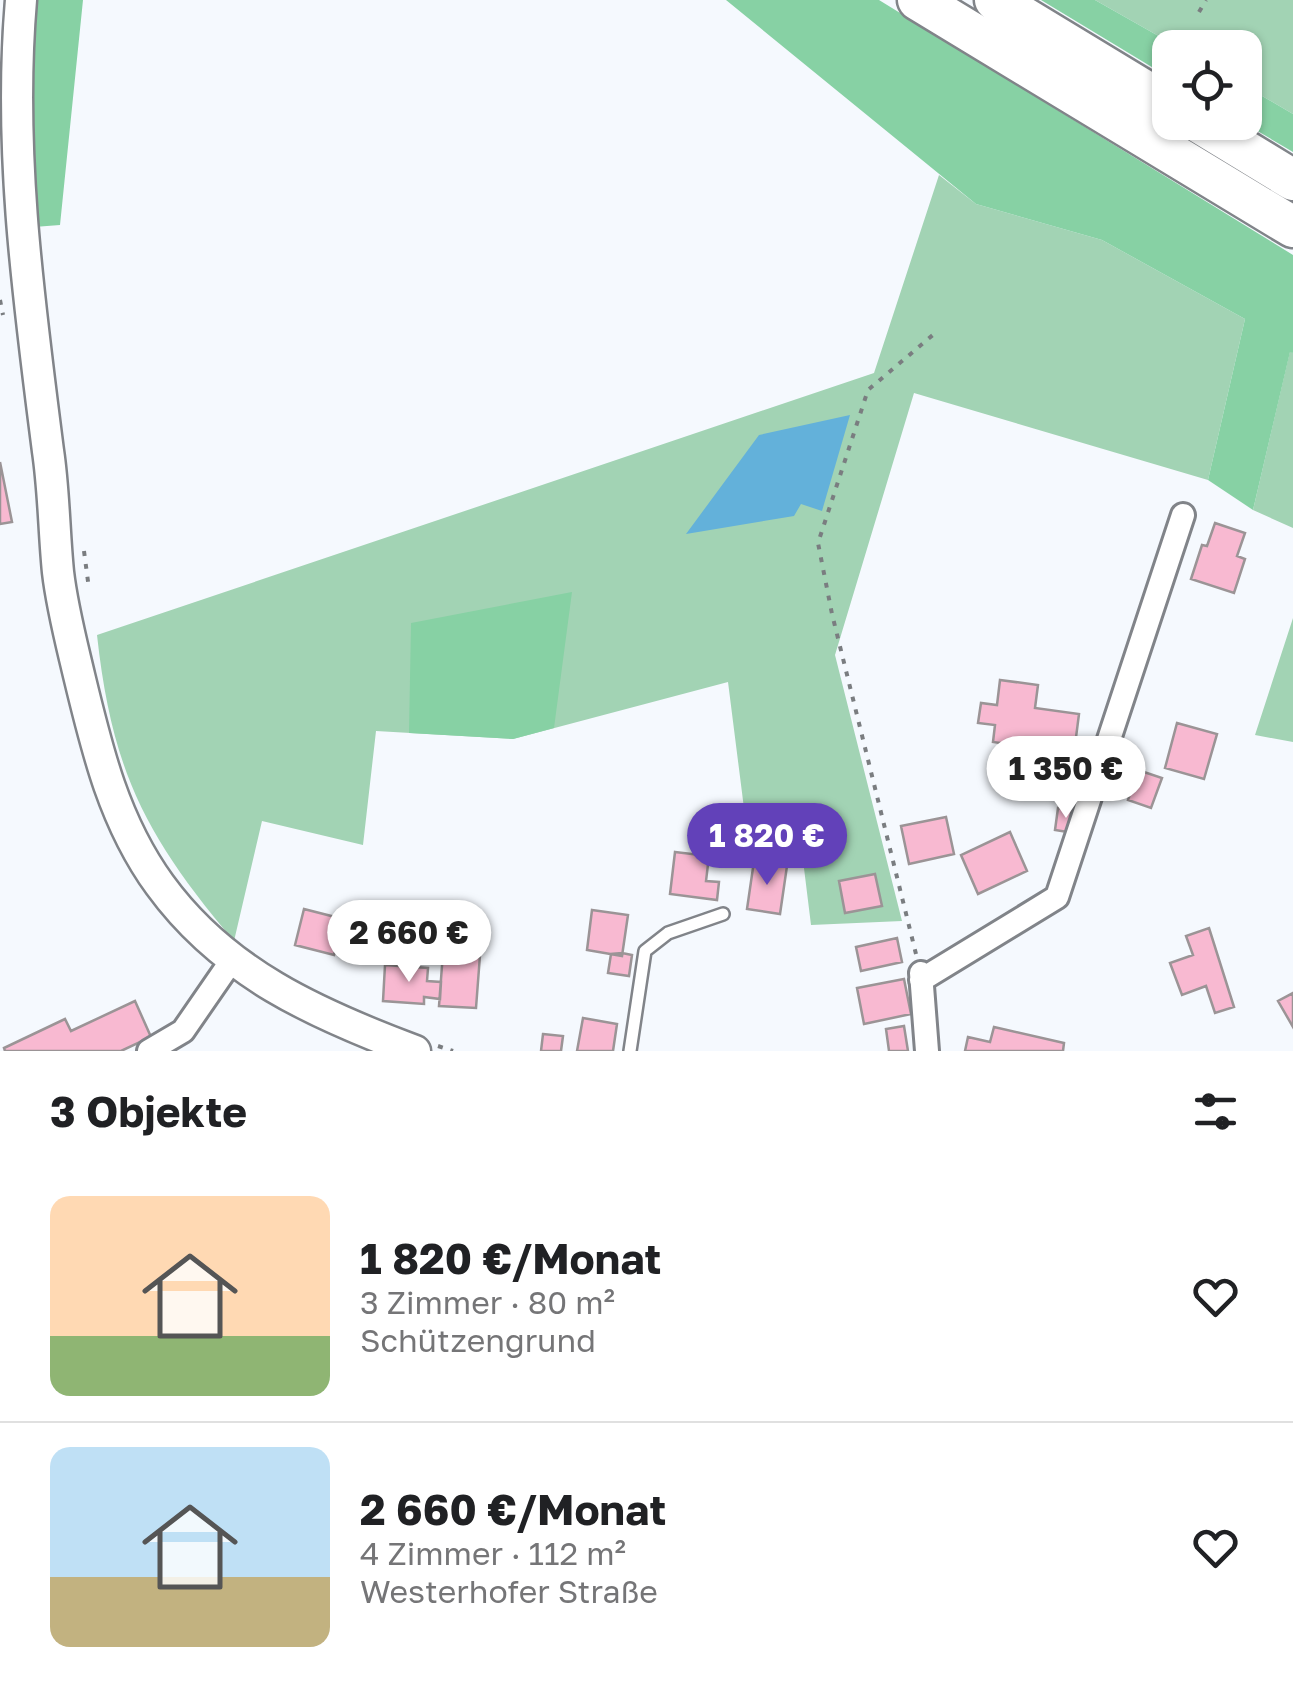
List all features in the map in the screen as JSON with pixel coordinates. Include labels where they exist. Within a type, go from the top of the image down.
[{"type":"highway","points":[[918,0],[1293,227]]},
{"type":"highway","points":[[995,0],[1152,95]]},
{"type":"highway","points":[[1227,140],[1293,180]]},
{"type":"main road","points":[[21,0],[17,111],[21,216],[61,593],[110,791],[140,854],[188,919],[232,960],[307,1008],[415,1051]]},
{"type":"street","points":[[927,1051],[921,977],[1057,897],[1184,516]]},
{"type":"street","points":[[149,1051],[183,1032],[232,960]]},
{"type":"lane","points":[[630,1051],[645,951],[668,933],[723,914]]},
{"type":"path","points":[[1198,12],[1206,0]]},
{"type":"path","points":[[921,977],[818,544],[868,390],[934,334]]},
{"type":"green space","points":[[21,0],[83,0],[60,225],[21,228]]},
{"type":"green space","points":[[726,0],[879,0],[1293,255],[1293,353],[1290,352],[1253,510],[1208,480],[1245,319],[1102,240],[976,204]]},
{"type":"green space","points":[[1041,0],[1095,0],[1152,32],[1152,67]]},
{"type":"green space","points":[[1095,0],[1293,0],[1293,114],[1262,96],[1262,30],[1152,32]]},
{"type":"green space","points":[[1262,96],[1293,114],[1293,152],[1262,134]]},
{"type":"green space","points":[[939,175],[976,204],[1102,240],[1245,319],[1208,480],[914,393],[835,655],[902,921],[811,925],[802,852],[747,832],[728,682],[513,739],[376,731],[363,845],[262,821],[234,941],[178,869],[138,800],[112,726],[97,635],[874,373]]},
{"type":"green space","points":[[1290,351],[1293,353],[1293,528],[1253,510]]},
{"type":"green space","points":[[572,592],[554,728],[513,739],[409,733],[411,623]]},
{"type":"green space","points":[[1293,618],[1293,742],[1255,735]]},
{"type":"water","points":[[850,415],[822,511],[801,504],[794,516],[686,534],[759,435]]},
{"type":"building","points":[[0,462],[12,522],[0,524]]},
{"type":"building","points":[[1215,523],[1245,533],[1237,556],[1245,559],[1234,593],[1191,579],[1202,545],[1207,546]]},
{"type":"building","points":[[1000,680],[1038,685],[1035,708],[1079,714],[1074,753],[993,742],[995,725],[978,723],[981,703],[997,705]]},
{"type":"building","points":[[1177,723],[1217,734],[1204,779],[1165,768]]},
{"type":"building","points":[[1138,770],[1162,778],[1151,808],[1128,800]]},
{"type":"building","points":[[1058,808],[1076,811],[1074,833],[1055,830]]},
{"type":"building","points":[[946,817],[954,854],[909,864],[901,826]]},
{"type":"building","points":[[1010,832],[1027,871],[978,894],[961,855]]},
{"type":"building","points":[[675,852],[709,856],[706,881],[719,882],[717,900],[670,894]]},
{"type":"building","points":[[754,861],[787,866],[780,914],[747,909]]},
{"type":"building","points":[[875,874],[882,906],[845,913],[839,881]]},
{"type":"building","points":[[304,909],[343,919],[334,955],[295,945]]},
{"type":"building","points":[[592,910],[628,915],[622,956],[587,950]]},
{"type":"building","points":[[1209,928],[1234,1007],[1215,1013],[1206,986],[1182,995],[1170,963],[1193,955],[1186,936]]},
{"type":"building","points":[[897,938],[902,962],[861,971],[856,947]]},
{"type":"building","points":[[444,939],[481,942],[476,1008],[439,1006]]},
{"type":"building","points":[[611,954],[632,955],[629,976],[608,973]]},
{"type":"building","points":[[385,965],[428,968],[427,981],[441,982],[440,999],[424,997],[424,1004],[383,1001]]},
{"type":"building","points":[[904,979],[911,1014],[864,1024],[857,988]]},
{"type":"building","points":[[1293,993],[1293,1027],[1278,1001]]},
{"type":"building","points":[[135,1001],[151,1037],[121,1051],[5,1051],[4,1048],[65,1019],[71,1031]]},
{"type":"building","points":[[583,1018],[617,1024],[613,1051],[577,1051]]},
{"type":"building","points":[[904,1026],[908,1051],[889,1051],[886,1029]]},
{"type":"building","points":[[994,1027],[1064,1043],[1063,1051],[965,1051],[968,1037],[990,1042]]},
{"type":"building","points":[[543,1034],[563,1036],[561,1051],[541,1051]]}]
